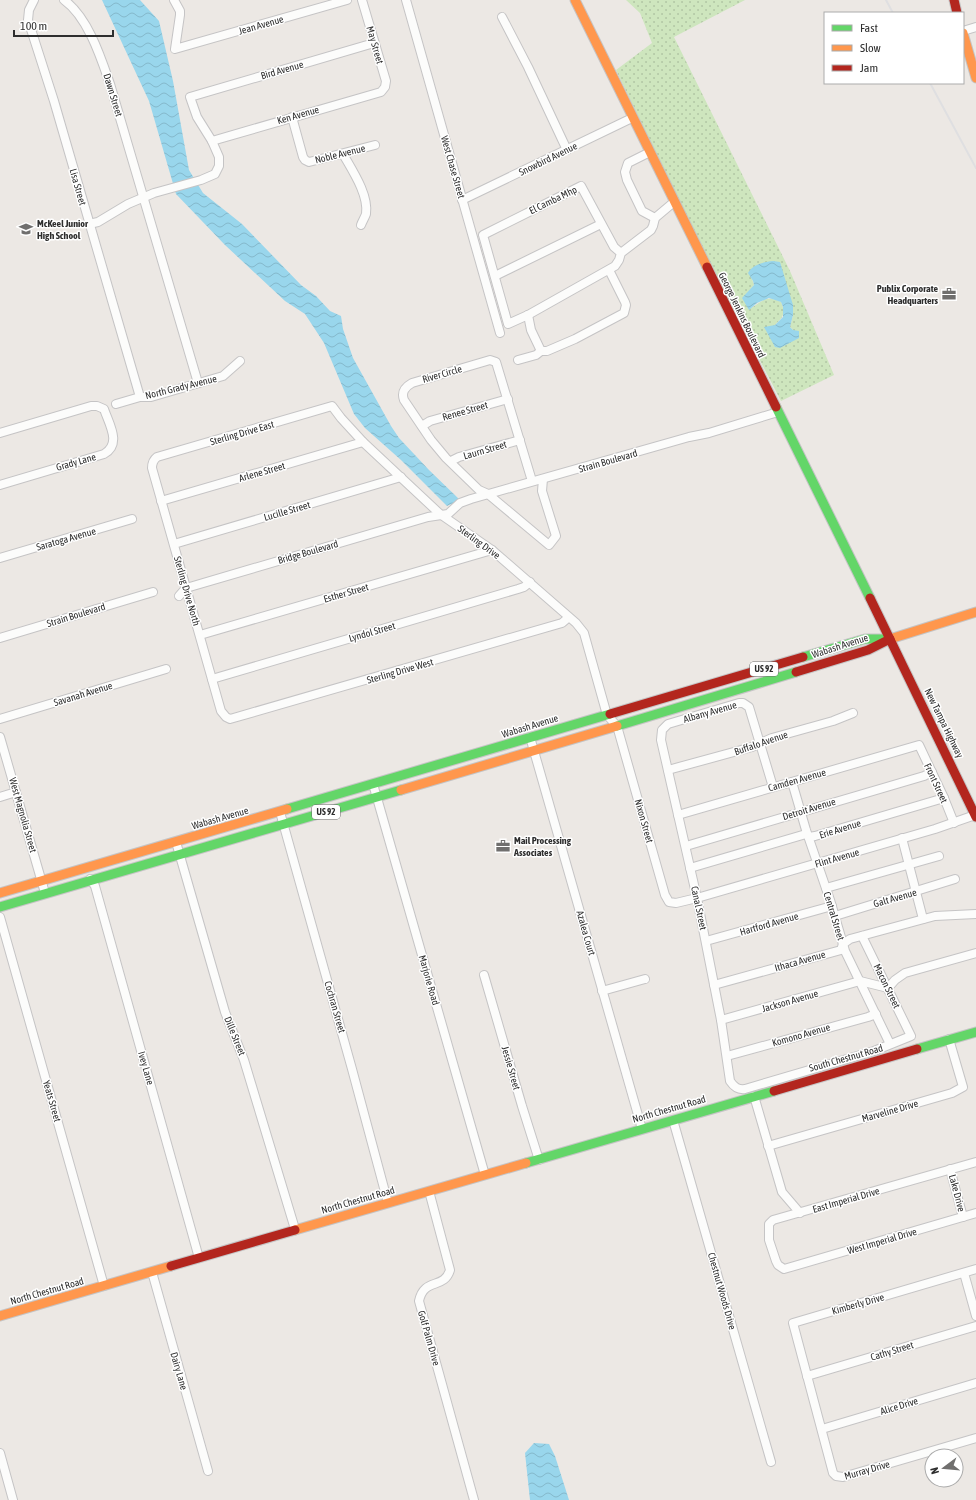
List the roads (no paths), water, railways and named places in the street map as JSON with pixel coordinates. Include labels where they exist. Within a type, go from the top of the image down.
[{"type":"main road","name":"George Jenkins Boulevard","points":[[575,0],[890,639]]},
{"type":"main road","points":[[954,0],[957,12]]},
{"type":"main road","points":[[964,36],[976,78]]},
{"type":"main road","points":[[890,639],[976,612]]},
{"type":"main road","name":"Wabash Avenue","points":[[0,893],[865,639],[890,639]]},
{"type":"main road","name":"Wabash Avenue","points":[[0,906],[617,726],[868,650],[890,639]]},
{"type":"main road","name":"New Tampa Highway","points":[[890,639],[975,816]]},
{"type":"main road","points":[[706,686],[710,698]]},
{"type":"main road","name":"South Chestnut Road","points":[[723,1105],[976,1032]]},
{"type":"main road","name":"North Chestnut Road","points":[[0,1316],[295,1229],[539,1160],[723,1105]]},
{"type":"street","name":"Lisa Street","points":[[34,0],[29,10],[28,20],[54,101],[140,397]]},
{"type":"street","name":"Dawn Street","points":[[64,0],[75,9],[81,18],[102,62],[110,84],[198,383]]},
{"type":"street","name":"Jean Avenue","points":[[175,0],[180,11],[180,15],[175,49],[347,0]]},
{"type":"street","name":"May Street","points":[[362,0],[386,81],[383,89]]},
{"type":"street","name":"West Chase Street","points":[[406,0],[500,333]]},
{"type":"street","points":[[502,17],[528,67],[567,150]]},
{"type":"street","points":[[964,32],[976,27]]},
{"type":"street","name":"Bird Avenue","points":[[212,141],[197,117],[190,97],[374,43]]},
{"type":"street","name":"Ken Avenue","points":[[212,141],[381,92],[383,89]]},
{"type":"street","name":"Noble Avenue","points":[[292,117],[305,160],[309,162],[375,145]]},
{"type":"street","name":"Snowbird Avenue","points":[[462,200],[632,118]]},
{"type":"street","points":[[89,224],[98,222],[128,204],[154,193],[210,177],[215,174],[219,166],[219,157],[212,141]]},
{"type":"street","points":[[650,152],[628,163],[625,176],[642,211],[654,218]]},
{"type":"street","points":[[343,154],[358,179],[366,204],[366,214],[361,225]]},
{"type":"street","name":"El Camba Mhp","points":[[495,276],[483,235],[581,186],[601,224]]},
{"type":"street","points":[[621,254],[614,247],[601,224],[495,276],[508,324],[528,315],[609,270],[619,260],[621,254],[651,230],[654,218],[674,202]]},
{"type":"street","points":[[518,360],[536,355],[541,351],[575,339],[624,313],[626,306],[625,302],[609,270]]},
{"type":"street","points":[[528,315],[531,330],[541,351]]},
{"type":"street","name":"River Circle","points":[[532,481],[499,366],[496,362],[493,360],[412,383],[404,390],[403,396],[408,407],[431,440],[446,458],[451,461],[479,490],[488,494],[549,545],[556,536],[542,491],[543,480]]},
{"type":"street","name":"North Grady Avenue","points":[[116,404],[140,397],[151,397],[223,376],[240,361]]},
{"type":"street","name":"Renee Street","points":[[422,426],[430,421],[508,399]]},
{"type":"street","name":"Grady Lane","points":[[0,433],[91,406],[97,406],[104,409],[114,435],[112,448],[108,452],[0,485]]},
{"type":"street","name":"Sterling Drive East","points":[[153,462],[157,457],[332,406],[340,418],[363,442]]},
{"type":"street","name":"Strain Boulevard","points":[[440,514],[448,514],[460,503],[488,494],[532,481],[543,480],[778,412]]},
{"type":"street","name":"Laurn Street","points":[[451,461],[520,440]]},
{"type":"street","name":"Sterling Drive","points":[[363,442],[440,514],[492,550],[569,617],[584,633],[607,715]]},
{"type":"street","name":"Arlene Street","points":[[161,501],[363,442]]},
{"type":"street","name":"Sterling Drive North","points":[[153,462],[152,468],[161,501],[221,711],[228,718]]},
{"type":"street","name":"Lucille Street","points":[[174,544],[401,477]]},
{"type":"street","name":"Bridge Boulevard","points":[[186,588],[440,514]]},
{"type":"street","name":"Saratoga Avenue","points":[[0,558],[132,519]]},
{"type":"street","name":"Esther Street","points":[[200,635],[492,550]]},
{"type":"street","name":"Lyndol Street","points":[[212,679],[518,589],[524,587],[530,582]]},
{"type":"street","points":[[179,596],[186,588]]},
{"type":"street","name":"Strain Boulevard","points":[[0,638],[153,592]]},
{"type":"street","name":"Sterling Drive West","points":[[228,718],[236,719],[555,626],[562,623],[569,617]]},
{"type":"street","name":"Savanah Avenue","points":[[0,719],[166,670]]},
{"type":"street","name":"Albany Avenue","points":[[663,730],[668,724],[743,703],[749,707],[760,744]]},
{"type":"street","name":"Buffalo Avenue","points":[[668,770],[760,744],[772,738],[833,721],[853,713]]},
{"type":"street","name":"Nixon Street","points":[[607,715],[617,726],[666,899],[673,903],[697,898]]},
{"type":"street","name":"Canal Street","points":[[663,730],[660,735],[706,941],[721,1020],[730,1081],[734,1087],[740,1090],[745,1089],[874,1052],[890,1044]]},
{"type":"street","name":"West Magnolia Street","points":[[0,737],[45,894]]},
{"type":"street","name":"Azalea Court","points":[[530,737],[642,1129]]},
{"type":"street","points":[[760,744],[773,787]]},
{"type":"street","name":"Front Street","points":[[916,746],[919,745],[954,823]]},
{"type":"street","name":"Camden Avenue","points":[[678,814],[916,746]]},
{"type":"street","name":"Detroit Avenue","points":[[686,846],[924,776],[932,772]]},
{"type":"street","name":"Central Street","points":[[792,782],[800,812],[832,906],[843,944],[890,1044]]},
{"type":"street","name":"Marjorie Road","points":[[373,784],[485,1175]]},
{"type":"street","points":[[0,797],[16,792]]},
{"type":"street","name":"Erie Avenue","points":[[690,868],[806,834],[809,837],[815,836],[944,798]]},
{"type":"street","name":"Cochran Street","points":[[280,812],[388,1203]]},
{"type":"street","name":"Flint Avenue","points":[[697,898],[975,816]]},
{"type":"street","points":[[902,838],[923,919]]},
{"type":"street","name":"Dille Street","points":[[176,842],[225,1012],[244,1060],[295,1229]]},
{"type":"street","points":[[826,888],[939,856]]},
{"type":"street","name":"Ivey Lane","points":[[90,879],[97,894],[199,1258]]},
{"type":"street","name":"Galt Avenue","points":[[835,916],[955,879]]},
{"type":"street","name":"Hartford Avenue","points":[[706,941],[832,906]]},
{"type":"street","name":"Ithaca Avenue","points":[[714,985],[841,950],[843,944],[850,939],[923,919],[941,915],[976,914]]},
{"type":"street","name":"Yeats Street","points":[[0,917],[104,1286]]},
{"type":"street","name":"Macon Street","points":[[862,936],[911,1036],[890,1044]]},
{"type":"street","points":[[860,981],[888,988],[895,980],[905,973],[976,953]]},
{"type":"street","name":"Jessie Street","points":[[484,975],[539,1160]]},
{"type":"street","points":[[602,991],[644,979]]},
{"type":"street","name":"Jackson Avenue","points":[[721,1020],[860,981]]},
{"type":"street","name":"Komono Avenue","points":[[727,1056],[868,1018],[876,1014]]},
{"type":"street","name":"Marveline Drive","points":[[768,1146],[952,1093],[963,1087],[949,1039]]},
{"type":"street","points":[[754,1096],[782,1192],[800,1213]]},
{"type":"street","name":"Chestnut Woods Drive","points":[[673,1120],[771,1462]]},
{"type":"street","name":"East Imperial Drive","points":[[788,1268],[781,1268],[776,1261],[769,1240],[768,1227],[770,1221],[976,1162]]},
{"type":"street","name":"Lake Drive","points":[[950,1169],[963,1217]]},
{"type":"street","name":"Golf Palm Drive","points":[[429,1191],[450,1270],[446,1278],[422,1290],[419,1301],[474,1500]]},
{"type":"street","name":"West Imperial Drive","points":[[788,1268],[976,1213]]},
{"type":"street","name":"Kimberly Drive","points":[[807,1376],[793,1323],[976,1269]]},
{"type":"street","name":"Dairy Lane","points":[[152,1272],[208,1471]]},
{"type":"street","points":[[964,1273],[976,1316]]},
{"type":"street","name":"Cathy Street","points":[[807,1376],[976,1326]]},
{"type":"street","name":"Murray Drive","points":[[807,1376],[833,1473],[839,1478],[976,1438]]},
{"type":"street","name":"Alice Drive","points":[[822,1429],[976,1383]]},
{"type":"street","points":[[0,1453],[13,1500]]},
{"type":"water","points":[[102,0],[140,0],[159,21],[173,81],[189,170],[203,193],[242,224],[301,285],[316,296],[330,311],[341,316],[343,329],[353,358],[391,426],[399,438],[460,500],[447,506],[401,460],[365,428],[354,414],[324,343],[305,314],[285,301],[225,245],[176,194],[149,101]]},
{"type":"water","points":[[773,261],[780,262],[793,305],[793,315],[790,327],[793,330],[799,331],[799,338],[780,348],[775,347],[764,327],[775,325],[783,317],[783,307],[781,302],[769,298],[757,303],[749,310],[742,298],[754,285],[748,273],[750,270],[759,264]]},
{"type":"water","points":[[534,1443],[549,1444],[555,1456],[569,1500],[530,1500],[525,1453]]},
{"type":"railway","points":[[886,0],[892,12]]},
{"type":"railway","points":[[931,84],[976,168]]},
{"type":"place","name":"McKeel Junior High School","points":[[26,229]]},
{"type":"place","name":"Publix Corporate Headquarters","points":[[949,294]]},
{"type":"place","name":"Mail Processing Associates","points":[[503,846]]}]
